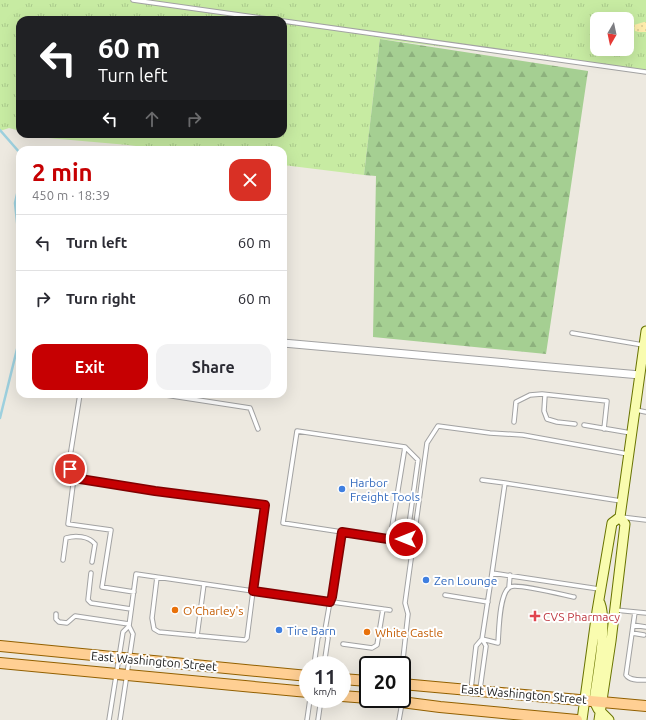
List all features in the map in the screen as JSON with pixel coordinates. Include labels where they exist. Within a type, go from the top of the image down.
[{"type":"main road","points":[[582,720],[596,707],[614,610],[625,524],[620,517],[635,410],[643,373],[646,331]]},
{"type":"main road","points":[[596,707],[602,644],[603,610],[599,600],[612,523],[620,517]]},
{"type":"main road","name":"East Washington Street","points":[[0,646],[299,675]]},
{"type":"main road","name":"East Washington Street","points":[[0,663],[299,691]]},
{"type":"main road","name":"East Washington Street","points":[[411,685],[476,690],[596,707],[646,706]]},
{"type":"main road","name":"East Washington Street","points":[[411,703],[504,717],[577,720]]},
{"type":"main road","points":[[596,707],[609,720]]},
{"type":"street","points":[[287,343],[643,373]]},
{"type":"lane","points":[[133,0],[247,16]]},
{"type":"lane","points":[[287,22],[646,72]]},
{"type":"lane","points":[[572,333],[644,346]]},
{"type":"lane","points":[[514,422],[516,402],[530,395],[545,395],[607,401],[604,429]]},
{"type":"lane","points":[[545,395],[544,411],[547,419],[575,424]]},
{"type":"lane","points":[[79,398],[69,463],[74,478],[68,524],[111,530],[102,587],[134,592]]},
{"type":"lane","points":[[185,398],[250,408],[258,429]]},
{"type":"lane","points":[[635,410],[646,412]]},
{"type":"lane","points":[[584,425],[632,433]]},
{"type":"lane","points":[[403,656],[408,614],[405,603],[427,443],[438,426],[490,433],[524,435],[629,454]]},
{"type":"lane","points":[[297,431],[405,447],[418,460],[406,539],[401,541],[283,523],[297,431]]},
{"type":"lane","points":[[390,539],[405,447]]},
{"type":"lane","points":[[74,478],[155,491],[265,505],[247,638],[245,640],[159,632],[154,629],[152,618],[157,577]]},
{"type":"lane","points":[[482,480],[622,502]]},
{"type":"lane","points":[[476,690],[476,646],[482,639],[505,484]]},
{"type":"lane","points":[[620,517],[646,520]]},
{"type":"lane","points":[[325,656],[328,638],[325,630],[332,597],[342,532]]},
{"type":"lane","points":[[63,560],[66,538],[71,536],[84,537],[92,540],[95,544],[92,562]]},
{"type":"lane","points":[[492,572],[601,590]]},
{"type":"lane","points":[[91,573],[88,600],[91,603],[131,609]]},
{"type":"lane","points":[[110,720],[124,658],[133,634],[129,625],[136,574],[390,610]]},
{"type":"lane","points":[[509,587],[510,574]]},
{"type":"lane","points":[[197,636],[204,584]]},
{"type":"lane","points":[[482,639],[498,643],[499,620],[504,592],[509,587],[528,588],[574,597]]},
{"type":"lane","points":[[445,594],[488,602]]},
{"type":"lane","points":[[344,644],[372,648],[377,645],[383,609]]},
{"type":"lane","points":[[614,610],[646,613]]},
{"type":"lane","points":[[635,612],[626,675],[627,678],[646,680]]},
{"type":"lane","points":[[56,614],[56,618],[59,622],[67,624],[75,616],[129,625]]},
{"type":"lane","points":[[120,720],[121,675],[124,658],[123,632],[129,625]]},
{"type":"lane","points":[[633,625],[646,627]]},
{"type":"lane","points":[[315,656],[318,637],[325,630]]},
{"type":"lane","points":[[632,633],[644,635]]},
{"type":"lane","points":[[476,690],[486,646],[482,639]]},
{"type":"lane","points":[[308,720],[309,708]]},
{"type":"lane","points":[[318,720],[320,708]]},
{"type":"lane","points":[[399,720],[401,708]]},
{"type":"green space","points":[[0,0],[646,0],[646,72],[380,39],[364,175],[287,165],[287,146],[136,146],[48,138],[287,138],[287,16],[16,16],[16,130],[9,128],[0,131]]},
{"type":"green space","points":[[380,39],[588,71],[546,354],[373,337],[376,176],[364,175]]},
{"type":"sand","points":[[646,22],[646,32],[635,31],[634,25]]},
{"type":"waterway","points":[[0,130],[16,148]]},
{"type":"waterway","points":[[16,199],[16,212]]},
{"type":"waterway","points":[[0,418],[16,353]]},
{"type":"place","name":"Harbor Freight Tools","points":[[342,489]]},
{"type":"place","name":"Zen Lounge","points":[[426,580]]},
{"type":"place","name":"O'Charley's","points":[[175,610]]},
{"type":"place","name":"CVS Pharmacy","points":[[535,616]]},
{"type":"place","name":"Tire Barn","points":[[279,630]]},
{"type":"place","name":"White Castle","points":[[367,632]]},
{"type":"route","points":[[70,469],[74,478],[155,491],[265,505],[253,591],[330,602],[342,532],[401,541],[406,539]]}]
